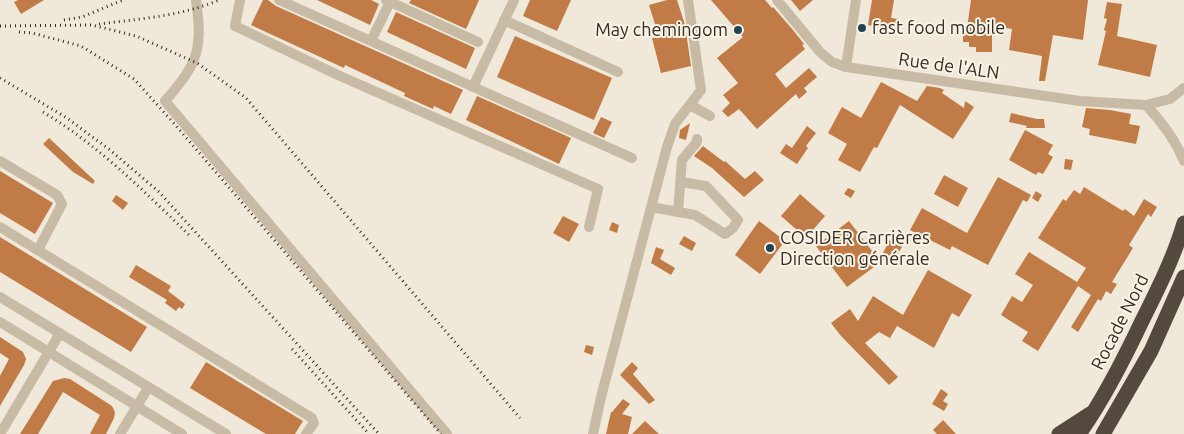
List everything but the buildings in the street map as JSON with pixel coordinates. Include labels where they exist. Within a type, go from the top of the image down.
[{"type":"highway","name":"Rocade Nord","points":[[1079,434],[1094,412],[1125,356],[1157,292],[1173,256],[1184,223]]},
{"type":"highway","points":[[1115,434],[1141,370],[1184,277]]},
{"type":"highway","points":[[1103,434],[1141,370]]},
{"type":"highway","points":[[1060,434],[1094,412]]},
{"type":"street","points":[[196,0],[199,22],[198,50],[191,68],[165,102],[447,434]]},
{"type":"street","points":[[240,0],[235,26],[340,76],[598,189],[589,227]]},
{"type":"street","points":[[279,0],[632,158]]},
{"type":"street","points":[[473,87],[514,0]]},
{"type":"street","points":[[592,434],[651,207],[675,124],[701,90],[688,0]]},
{"type":"street","name":"Rue de l'ALN","points":[[777,0],[820,52],[832,62],[846,68],[1080,101],[1146,105],[1170,99],[1184,88]]},
{"type":"street","points":[[846,68],[856,0]]},
{"type":"street","points":[[371,41],[388,1],[478,42]]},
{"type":"street","points":[[504,20],[618,72]]},
{"type":"street","points":[[690,104],[710,116]]},
{"type":"street","points":[[1146,105],[1167,128],[1178,145],[1184,161]]},
{"type":"street","points":[[678,212],[682,160],[697,142],[697,139]]},
{"type":"street","points":[[0,161],[57,195],[62,204],[38,250]]},
{"type":"street","points":[[651,207],[694,215],[725,234],[734,228],[738,220],[706,186],[681,182]]},
{"type":"street","points":[[0,227],[312,418],[314,423],[306,434]]},
{"type":"street","points":[[0,297],[226,434]]},
{"type":"street","points":[[0,322],[182,434]]},
{"type":"street","points":[[0,434],[60,334]]},
{"type":"street","points":[[120,434],[148,388]]},
{"type":"railway","points":[[64,20],[82,17],[123,0]]},
{"type":"railway","points":[[99,24],[175,13],[219,0]]},
{"type":"railway","points":[[0,26],[92,25],[136,36],[197,63],[246,98],[520,418]]},
{"type":"railway","points":[[19,32],[32,33],[81,46],[134,79],[441,434]]},
{"type":"railway","points":[[0,78],[67,118],[110,150],[159,192],[379,434]]},
{"type":"railway","points":[[43,112],[102,154],[190,236]]},
{"type":"railway","points":[[292,349],[369,434]]},
{"type":"place","name":"fast food mobile","points":[[862,28]]},
{"type":"place","name":"May chemingom","points":[[738,30]]},
{"type":"place","name":"COSIDER Carrières Direction générale","points":[[770,248]]}]
